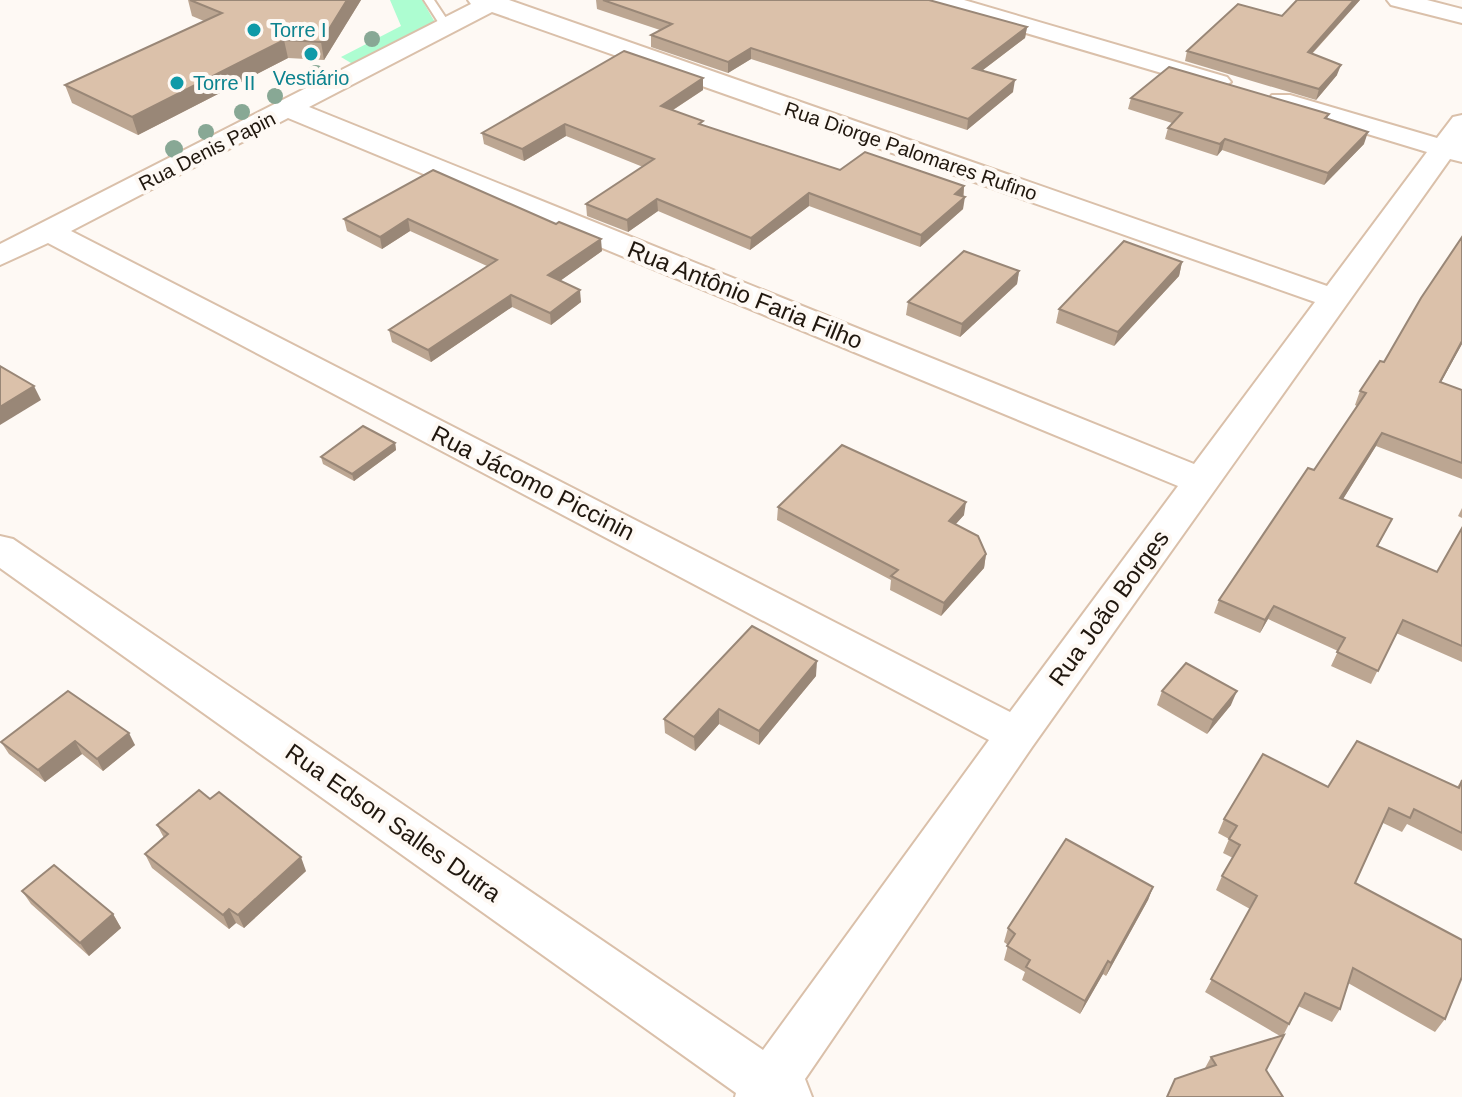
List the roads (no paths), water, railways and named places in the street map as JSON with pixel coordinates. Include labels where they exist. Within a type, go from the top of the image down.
[{"type":"street","points":[[939,0],[1253,92],[1456,141]]},
{"type":"street","points":[[1399,0],[1462,16]]},
{"type":"street","name":"Rua Denis Papin","points":[[0,256],[290,109],[489,1]]},
{"type":"street","name":"Rua Diorge Palomares Rufino","points":[[489,1],[1332,298]]},
{"type":"street","name":"Rua Antônio Faria Filho","points":[[290,109],[1201,481]]},
{"type":"street","name":"Rua João Borges","points":[[772,1093],[1017,735],[1332,298],[1456,141]]},
{"type":"street","name":"Rua Jácomo Piccinin","points":[[48,231],[1017,735]]},
{"type":"street","name":"Rua Edson Salles Dutra","points":[[0,549],[772,1093]]},
{"type":"lane","points":[[429,0],[444,23],[449,25]]},
{"type":"place","name":"Torre I","points":[[254,30]]},
{"type":"place","name":"Vestiário","points":[[311,54]]},
{"type":"place","name":"Torre II","points":[[177,83]]}]
